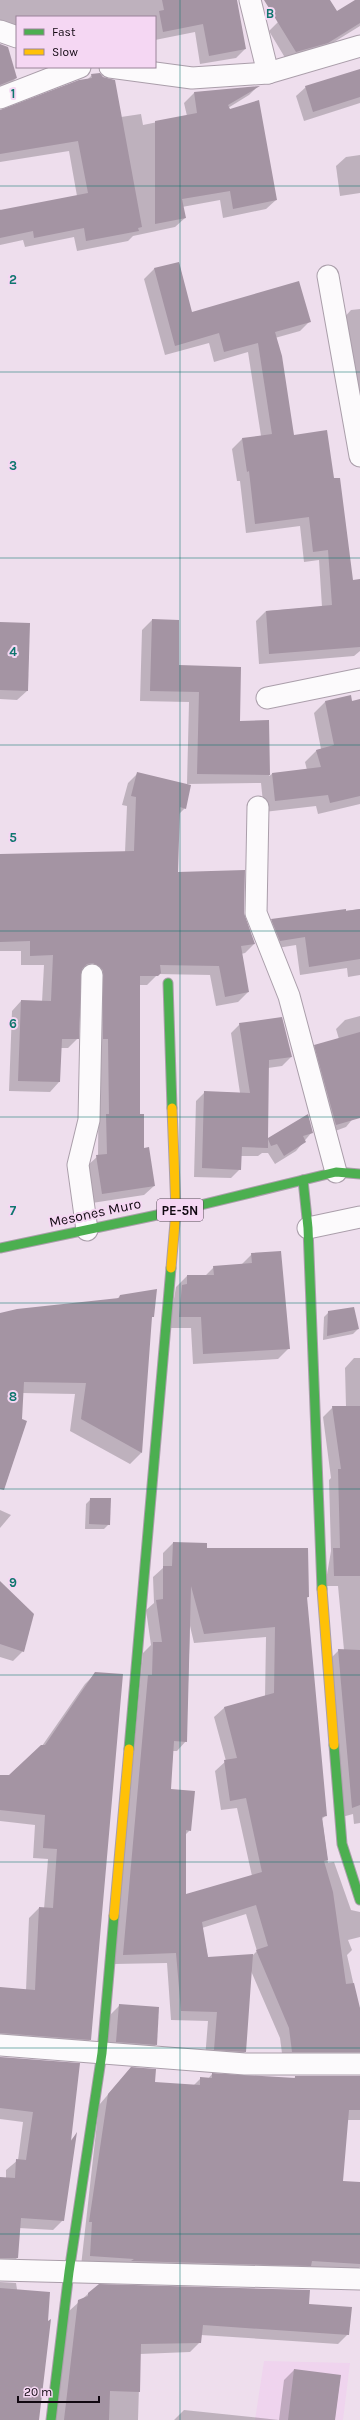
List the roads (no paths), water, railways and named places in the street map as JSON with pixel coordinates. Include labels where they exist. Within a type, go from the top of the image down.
[{"type":"main road","points":[[51,2420],[69,2272],[102,2053],[176,1211],[168,983]]},
{"type":"main road","name":"Mesones Muro","points":[[0,1248],[176,1211],[336,1172],[360,1174]]},
{"type":"main road","points":[[303,1180],[308,1228],[317,1481],[325,1640],[342,1844],[360,1900]]},
{"type":"street","points":[[250,0],[268,73]]},
{"type":"street","points":[[0,31],[16,37]]},
{"type":"street","points":[[117,68],[192,78],[268,73],[360,46]]},
{"type":"street","points":[[0,98],[77,68]]},
{"type":"street","points":[[328,276],[360,456]]},
{"type":"street","points":[[267,698],[360,678]]},
{"type":"street","points":[[258,808],[256,913],[289,996],[336,1172]]},
{"type":"street","points":[[86,1230],[78,1165],[89,1120],[92,975]]},
{"type":"street","points":[[308,1228],[360,1217]]},
{"type":"street","points":[[0,2045],[245,2064],[360,2064]]},
{"type":"street","points":[[0,2270],[360,2279]]}]
